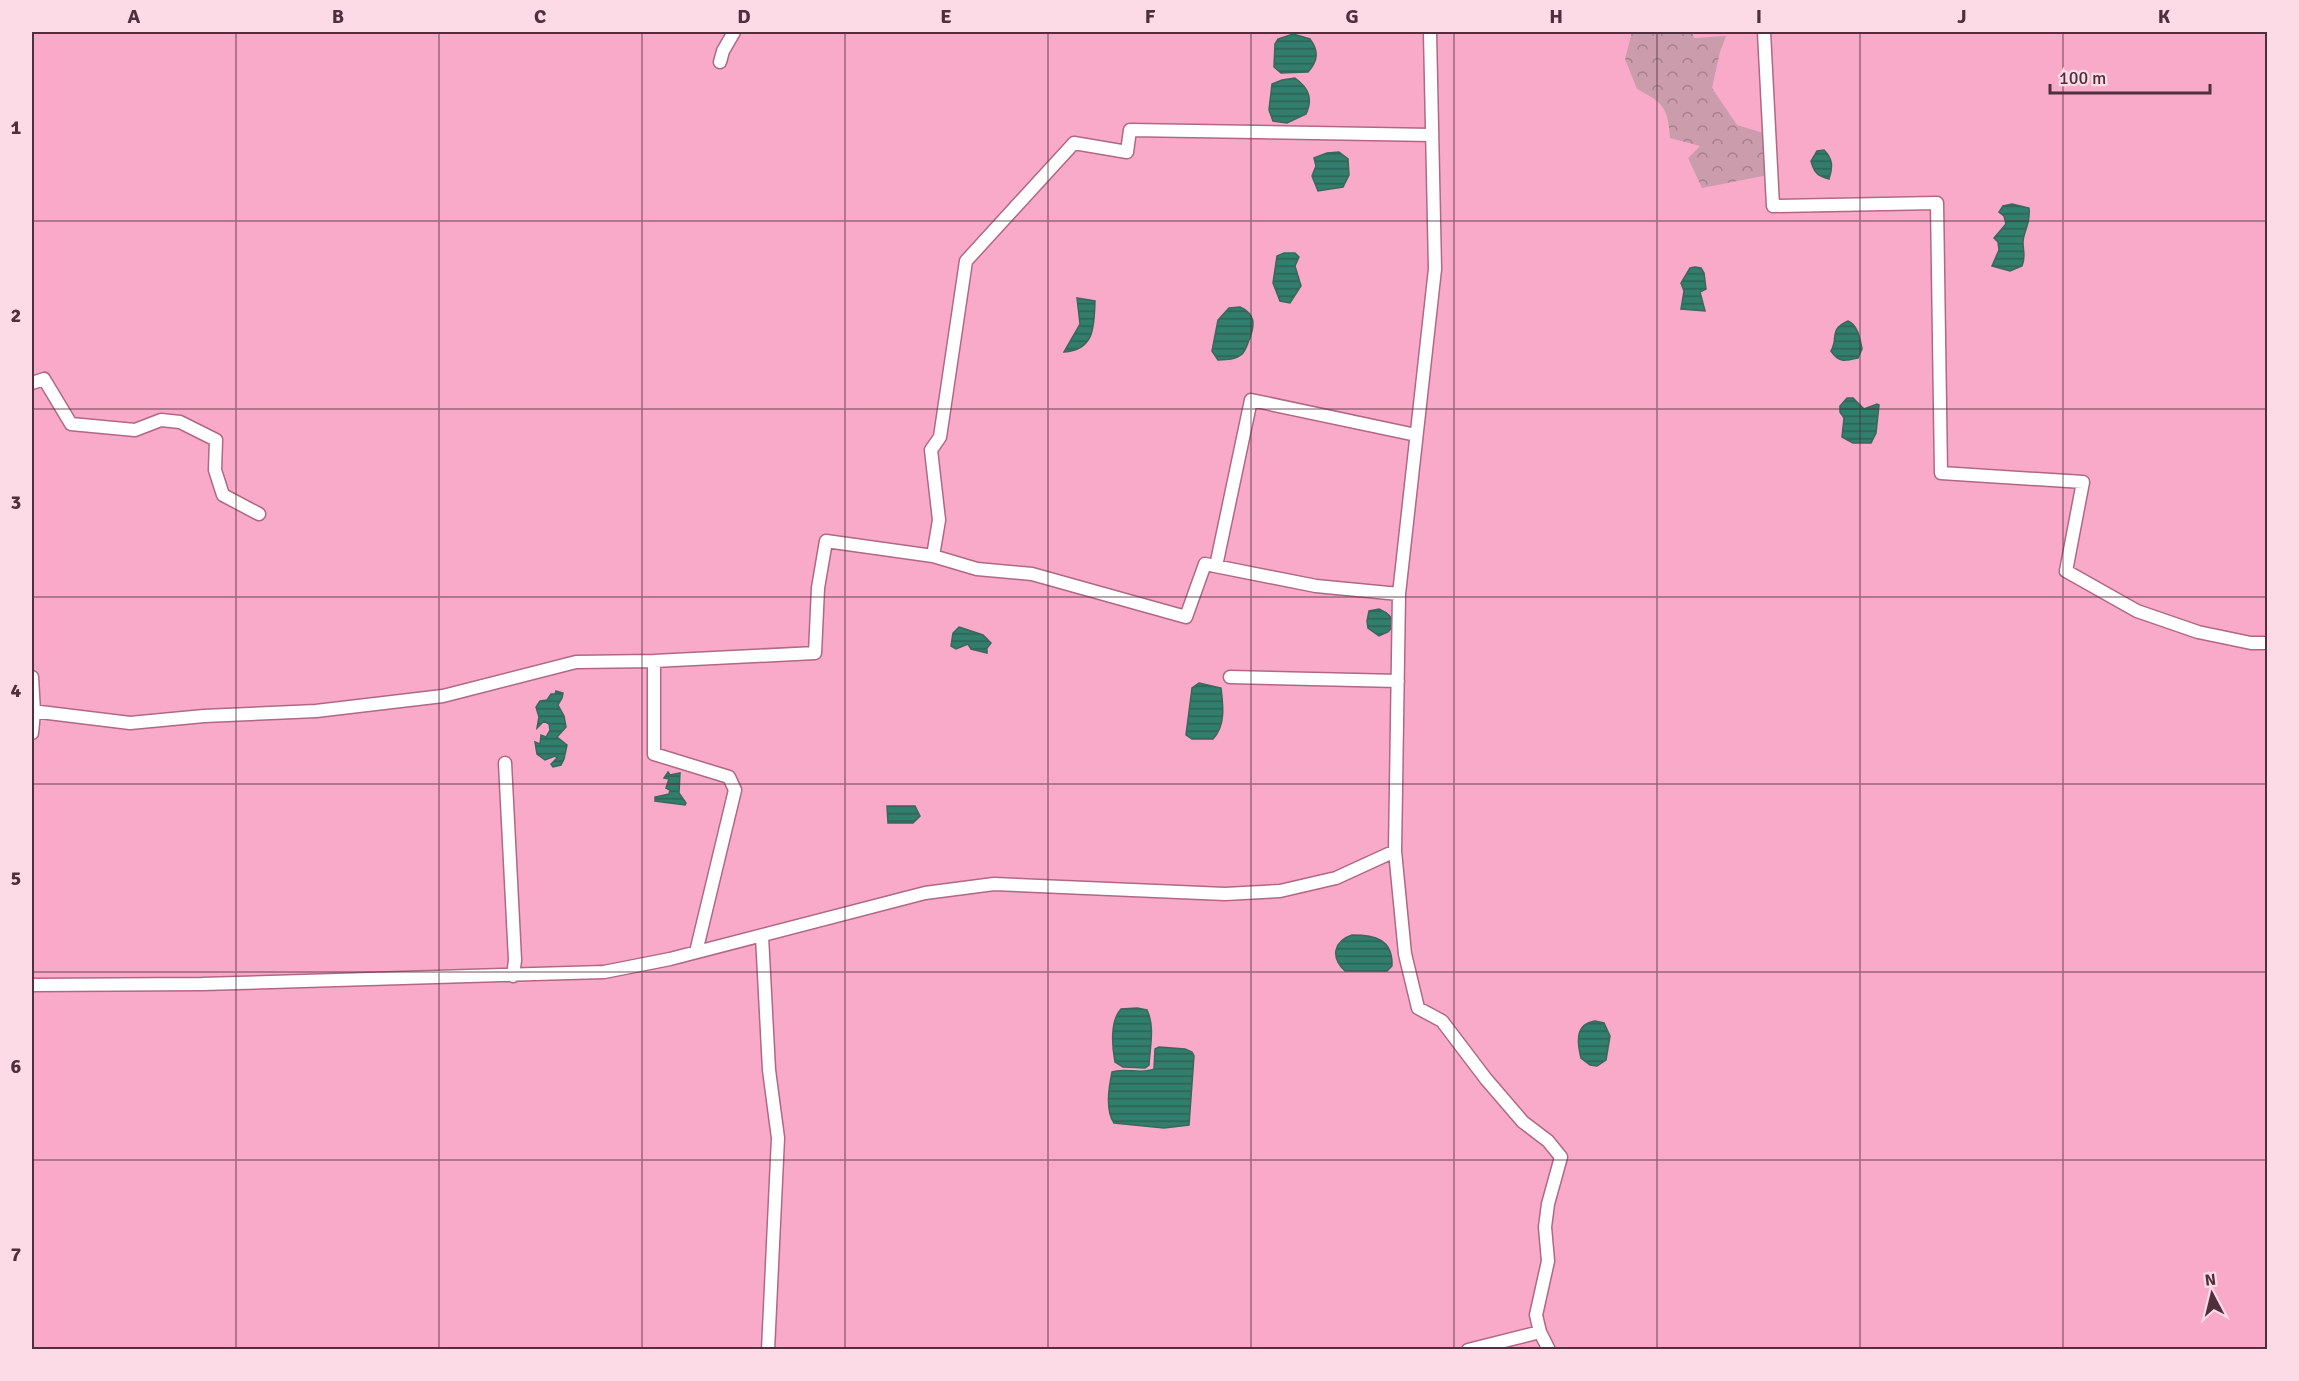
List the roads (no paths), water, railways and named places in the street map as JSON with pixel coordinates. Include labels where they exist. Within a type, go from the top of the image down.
[{"type":"street","points":[[720,62],[723,51],[734,32]]},
{"type":"street","points":[[1430,32],[1435,269],[1399,594],[1395,851],[1405,954],[1418,1008],[1442,1021],[1486,1079],[1523,1122],[1548,1141],[1561,1157],[1548,1204],[1545,1227],[1548,1261],[1536,1315],[1540,1332],[1549,1350]]},
{"type":"street","points":[[1764,32],[1773,206],[1937,203],[1941,473],[2083,482],[2066,571],[2137,610],[2178,625],[2198,632],[2251,643],[2268,643]]},
{"type":"street","points":[[933,556],[939,520],[931,450],[939,437],[966,261],[1074,143],[1127,152],[1130,130],[1432,135]]},
{"type":"street","points":[[32,383],[44,379],[70,424],[135,430],[161,420],[180,422],[216,440],[215,470],[223,495],[259,514]]},
{"type":"street","points":[[1216,566],[1251,400],[1416,435]]},
{"type":"street","points":[[33,711],[130,723],[204,716],[316,711],[443,696],[576,662],[815,653],[818,588],[826,541],[933,556],[977,569],[1032,574],[1186,617],[1205,564],[1316,586],[1399,594]]},
{"type":"street","points":[[654,660],[654,754],[729,777],[735,790],[696,952]]},
{"type":"street","points":[[32,677],[32,733]]},
{"type":"street","points":[[1230,677],[1398,681]]},
{"type":"street","points":[[505,763],[515,960],[513,976]]},
{"type":"street","points":[[32,985],[513,976],[604,972],[762,936],[925,893],[994,884],[1225,894],[1280,891],[1336,878],[1395,851]]},
{"type":"street","points":[[762,936],[769,1070],[778,1138],[768,1350]]},
{"type":"street","points":[[1468,1350],[1540,1332]]}]
